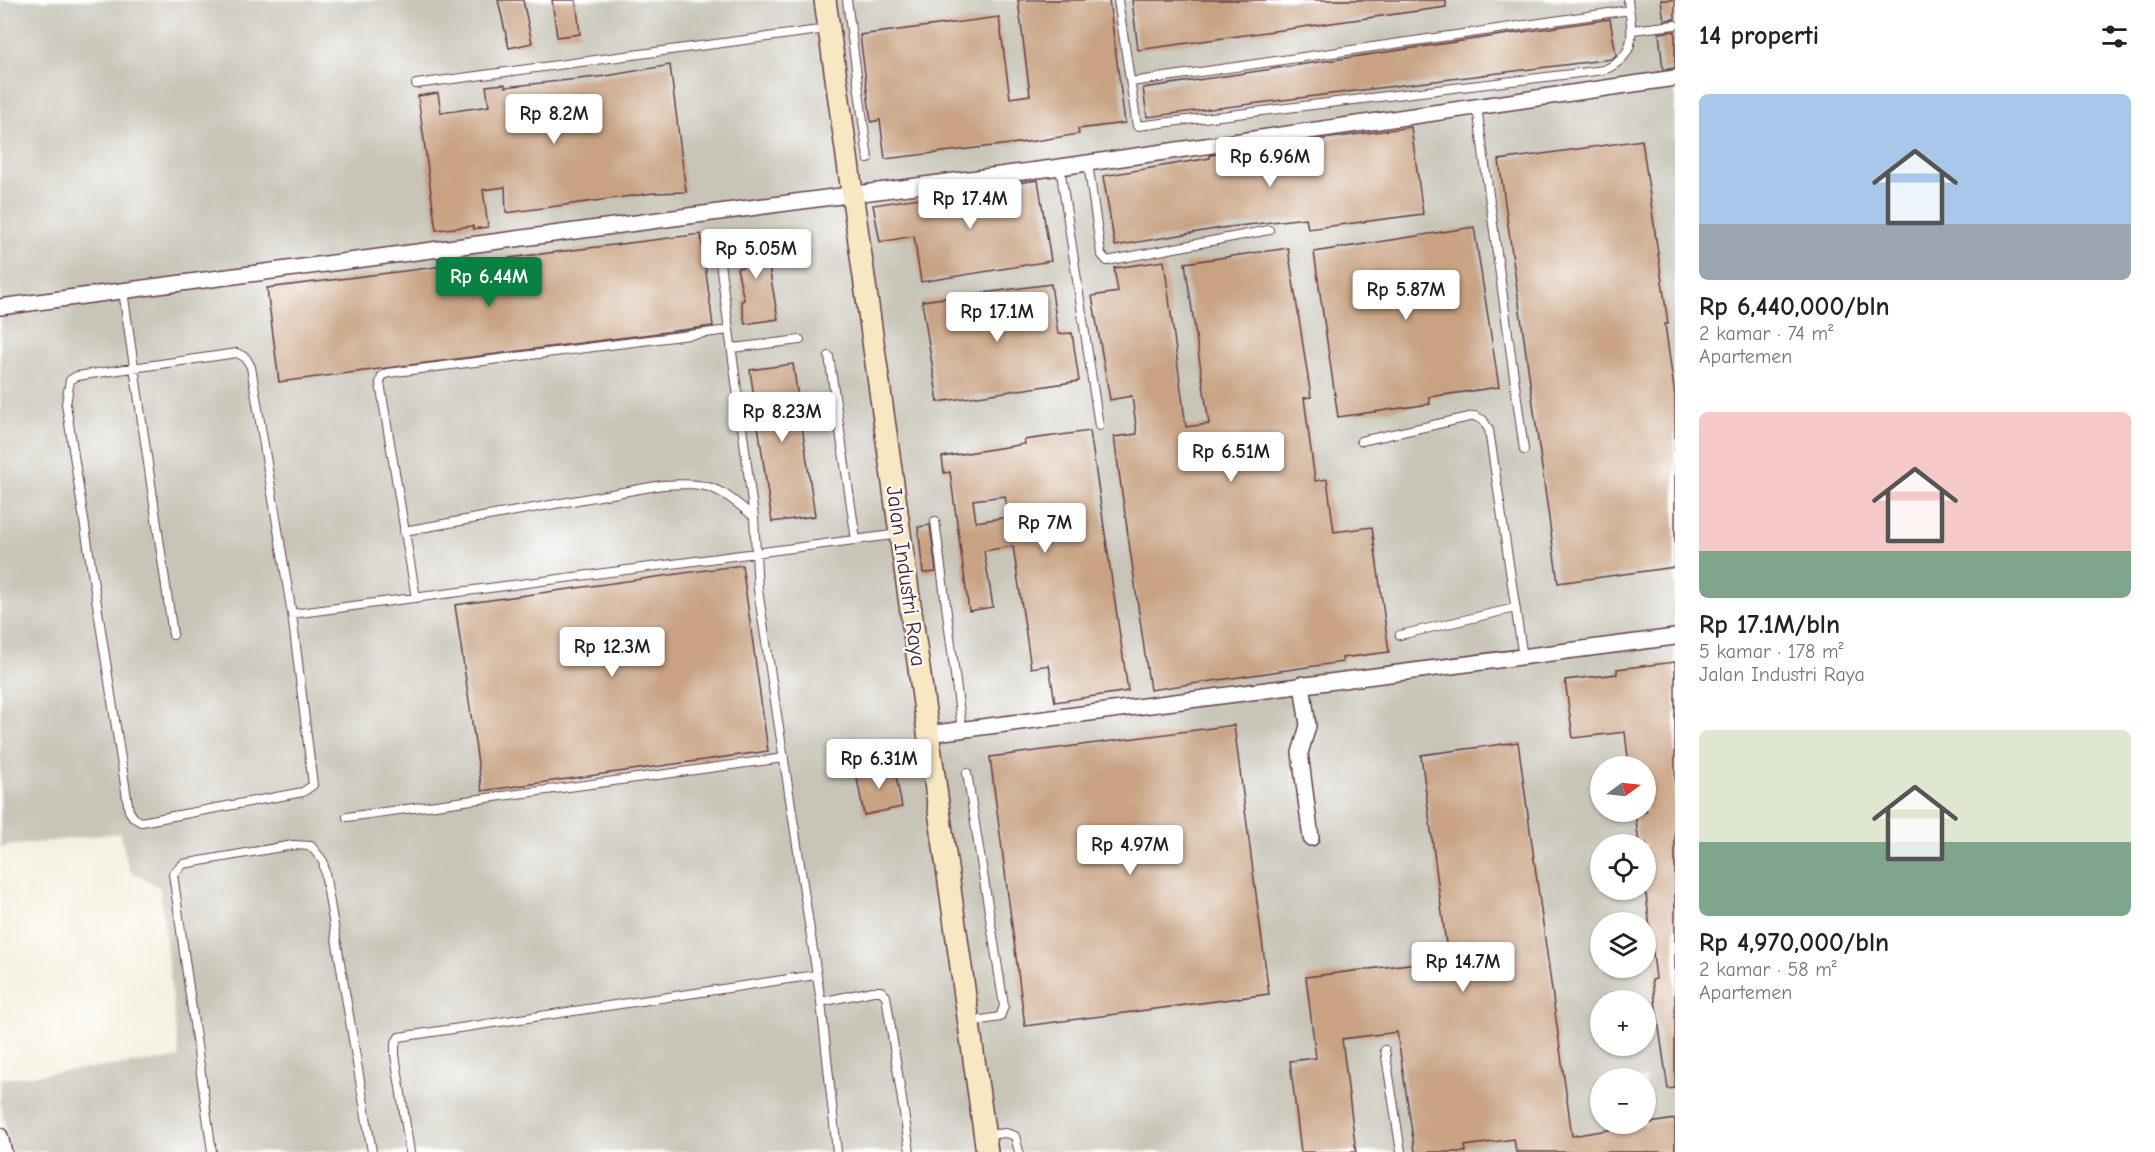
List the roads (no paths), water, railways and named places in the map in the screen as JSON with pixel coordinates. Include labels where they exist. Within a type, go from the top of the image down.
[{"type":"street","name":"Jalan Industri Raya","points":[[825,0],[986,1143]]},
{"type":"street","points":[[0,307],[1060,167],[1675,78]]},
{"type":"street","points":[[928,734],[1675,637]]},
{"type":"street","points":[[1302,684],[1308,726],[1300,753],[1311,838]]},
{"type":"street","points":[[0,1136],[4,1152]]},
{"type":"lane","points":[[847,0],[868,159]]},
{"type":"lane","points":[[1118,0],[1137,126],[1604,70],[1621,63],[1629,52],[1632,30],[1628,0]]},
{"type":"lane","points":[[1131,82],[1629,10]]},
{"type":"lane","points":[[1632,30],[1675,25]]},
{"type":"lane","points":[[416,84],[829,29]]},
{"type":"lane","points":[[1477,107],[1524,450]]},
{"type":"lane","points":[[1088,163],[1101,254],[1107,261],[1269,230]]},
{"type":"lane","points":[[1060,167],[1100,426]]},
{"type":"lane","points":[[717,240],[754,517],[758,591],[821,1002],[837,1152]]},
{"type":"lane","points":[[123,291],[173,635]]},
{"type":"lane","points":[[416,598],[380,383],[382,376],[388,373],[729,330]]},
{"type":"lane","points":[[732,348],[800,340]]},
{"type":"lane","points":[[237,353],[246,358],[250,367],[292,614],[313,785],[303,792],[141,822],[134,818],[128,800],[66,397],[70,381],[77,376],[237,353]]},
{"type":"lane","points":[[829,356],[856,540]]},
{"type":"lane","points":[[1361,441],[1474,416],[1483,420],[1489,430],[1523,658]]},
{"type":"lane","points":[[404,531],[662,484],[697,483],[716,488],[754,517]]},
{"type":"lane","points":[[935,521],[962,729]]},
{"type":"lane","points":[[292,614],[900,534]]},
{"type":"lane","points":[[1401,635],[1515,608]]},
{"type":"lane","points":[[347,818],[784,758]]},
{"type":"lane","points":[[967,773],[1004,1006],[1000,1017],[968,1022]]},
{"type":"lane","points":[[212,1152],[173,874],[183,864],[293,845],[311,846],[323,861],[372,1152]]},
{"type":"lane","points":[[410,1152],[395,1055],[395,1044],[399,1037],[816,975]]},
{"type":"lane","points":[[821,1002],[873,991],[881,991],[886,996],[909,1152]]},
{"type":"lane","points":[[1385,1050],[1401,1152]]},
{"type":"lane","points":[[986,1143],[1006,1133],[1015,1136],[1018,1152]]}]
